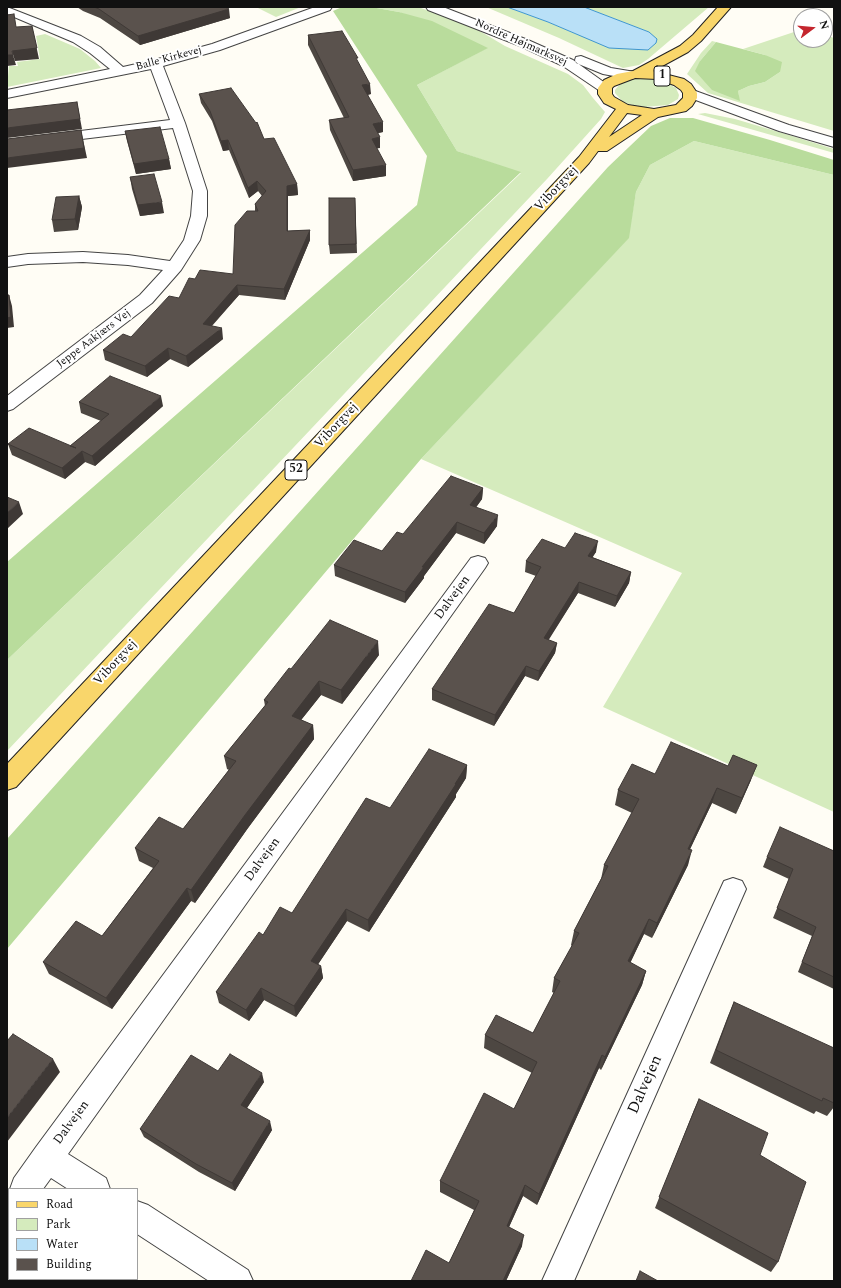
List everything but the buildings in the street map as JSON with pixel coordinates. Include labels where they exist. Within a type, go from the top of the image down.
[{"type":"main road","points":[[684,50],[725,7]]},
{"type":"main road","name":"1","points":[[605,88],[614,79],[633,74],[653,66],[684,50]]},
{"type":"main road","name":"1","points":[[672,79],[672,69],[684,50]]},
{"type":"main road","name":"1","points":[[633,74],[650,74],[672,79],[684,86],[690,93]]},
{"type":"main road","points":[[605,88],[605,94],[609,100],[624,108],[654,113],[669,112],[681,108],[687,103],[690,98],[690,93]]},
{"type":"main road","name":"Viborgvej","points":[[7,780],[584,160],[624,108]]},
{"type":"main road","name":"Viborgvej","points":[[584,160],[654,113]]},
{"type":"street","name":"Balle Kirkevej","points":[[7,94],[156,64],[216,47],[326,7]]},
{"type":"street","name":"Nordre Højmarksvej","points":[[432,7],[524,43],[568,63],[605,88]]},
{"type":"street","name":"Nordre Højmarksvej","points":[[462,7],[589,64],[613,72],[633,74]]},
{"type":"street","points":[[7,10],[77,39],[95,50],[120,71]]},
{"type":"street","name":"Jeppe Aakjærs Vej","points":[[7,405],[146,298],[175,267],[192,240],[199,216],[200,191],[178,123],[156,64]]},
{"type":"street","name":"1","points":[[690,93],[784,128]]},
{"type":"street","points":[[681,108],[705,110],[784,128],[834,143]]},
{"type":"street","points":[[7,144],[178,123]]},
{"type":"street","points":[[7,262],[28,259],[83,257],[128,260],[175,267]]},
{"type":"street","name":"Dalvejen","points":[[26,1188],[478,563]]},
{"type":"street","name":"Dalvejen","points":[[558,1281],[733,889]]},
{"type":"street","name":"Dalvejen","points":[[47,1158],[93,1188]]},
{"type":"street","points":[[138,1217],[237,1281]]},
{"type":"green space","points":[[256,7],[301,7],[276,17]]},
{"type":"green space","points":[[342,7],[371,7],[399,12],[432,21],[488,48],[417,85],[457,151],[521,172],[7,660],[7,562],[417,205],[427,156],[333,11]]},
{"type":"green space","points":[[371,7],[418,7],[468,24],[505,46],[568,74],[583,85],[605,112],[601,119],[547,179],[7,751],[7,660],[521,173],[457,151],[417,85],[487,48],[399,12]]},
{"type":"green space","points":[[486,7],[507,7],[576,34],[649,32],[584,7],[709,7],[648,59],[639,65],[623,68],[559,38]]},
{"type":"green space","points":[[793,32],[793,48],[833,48],[834,38],[834,131],[708,93],[687,74],[701,53],[712,41],[716,42],[700,61],[739,100],[738,91],[749,86],[765,82],[780,72],[765,55],[743,49]]},
{"type":"green space","points":[[45,34],[80,49],[101,68],[7,87],[9,66],[18,66],[17,62],[40,59],[36,36]]},
{"type":"green space","points":[[716,42],[765,55],[782,62],[780,72],[765,82],[749,86],[738,91],[740,101],[712,90],[695,71],[700,61]]},
{"type":"green space","points":[[650,78],[665,82],[676,88],[679,95],[678,99],[668,105],[644,107],[628,104],[622,101],[615,93],[615,90],[621,83],[634,79]]},
{"type":"green space","points":[[705,113],[735,119],[789,135],[834,149],[834,153],[698,114]]},
{"type":"green space","points":[[670,118],[693,118],[834,160],[834,175],[694,141],[650,165],[636,192],[629,238],[421,459],[7,949],[7,839],[608,167],[651,126]]},
{"type":"green space","points":[[694,141],[834,175],[834,812],[603,707],[682,573],[421,459],[628,238],[636,192],[650,165]]},
{"type":"water","points":[[507,7],[584,7],[649,32],[657,39],[656,43],[648,50],[609,48],[548,22]]}]
